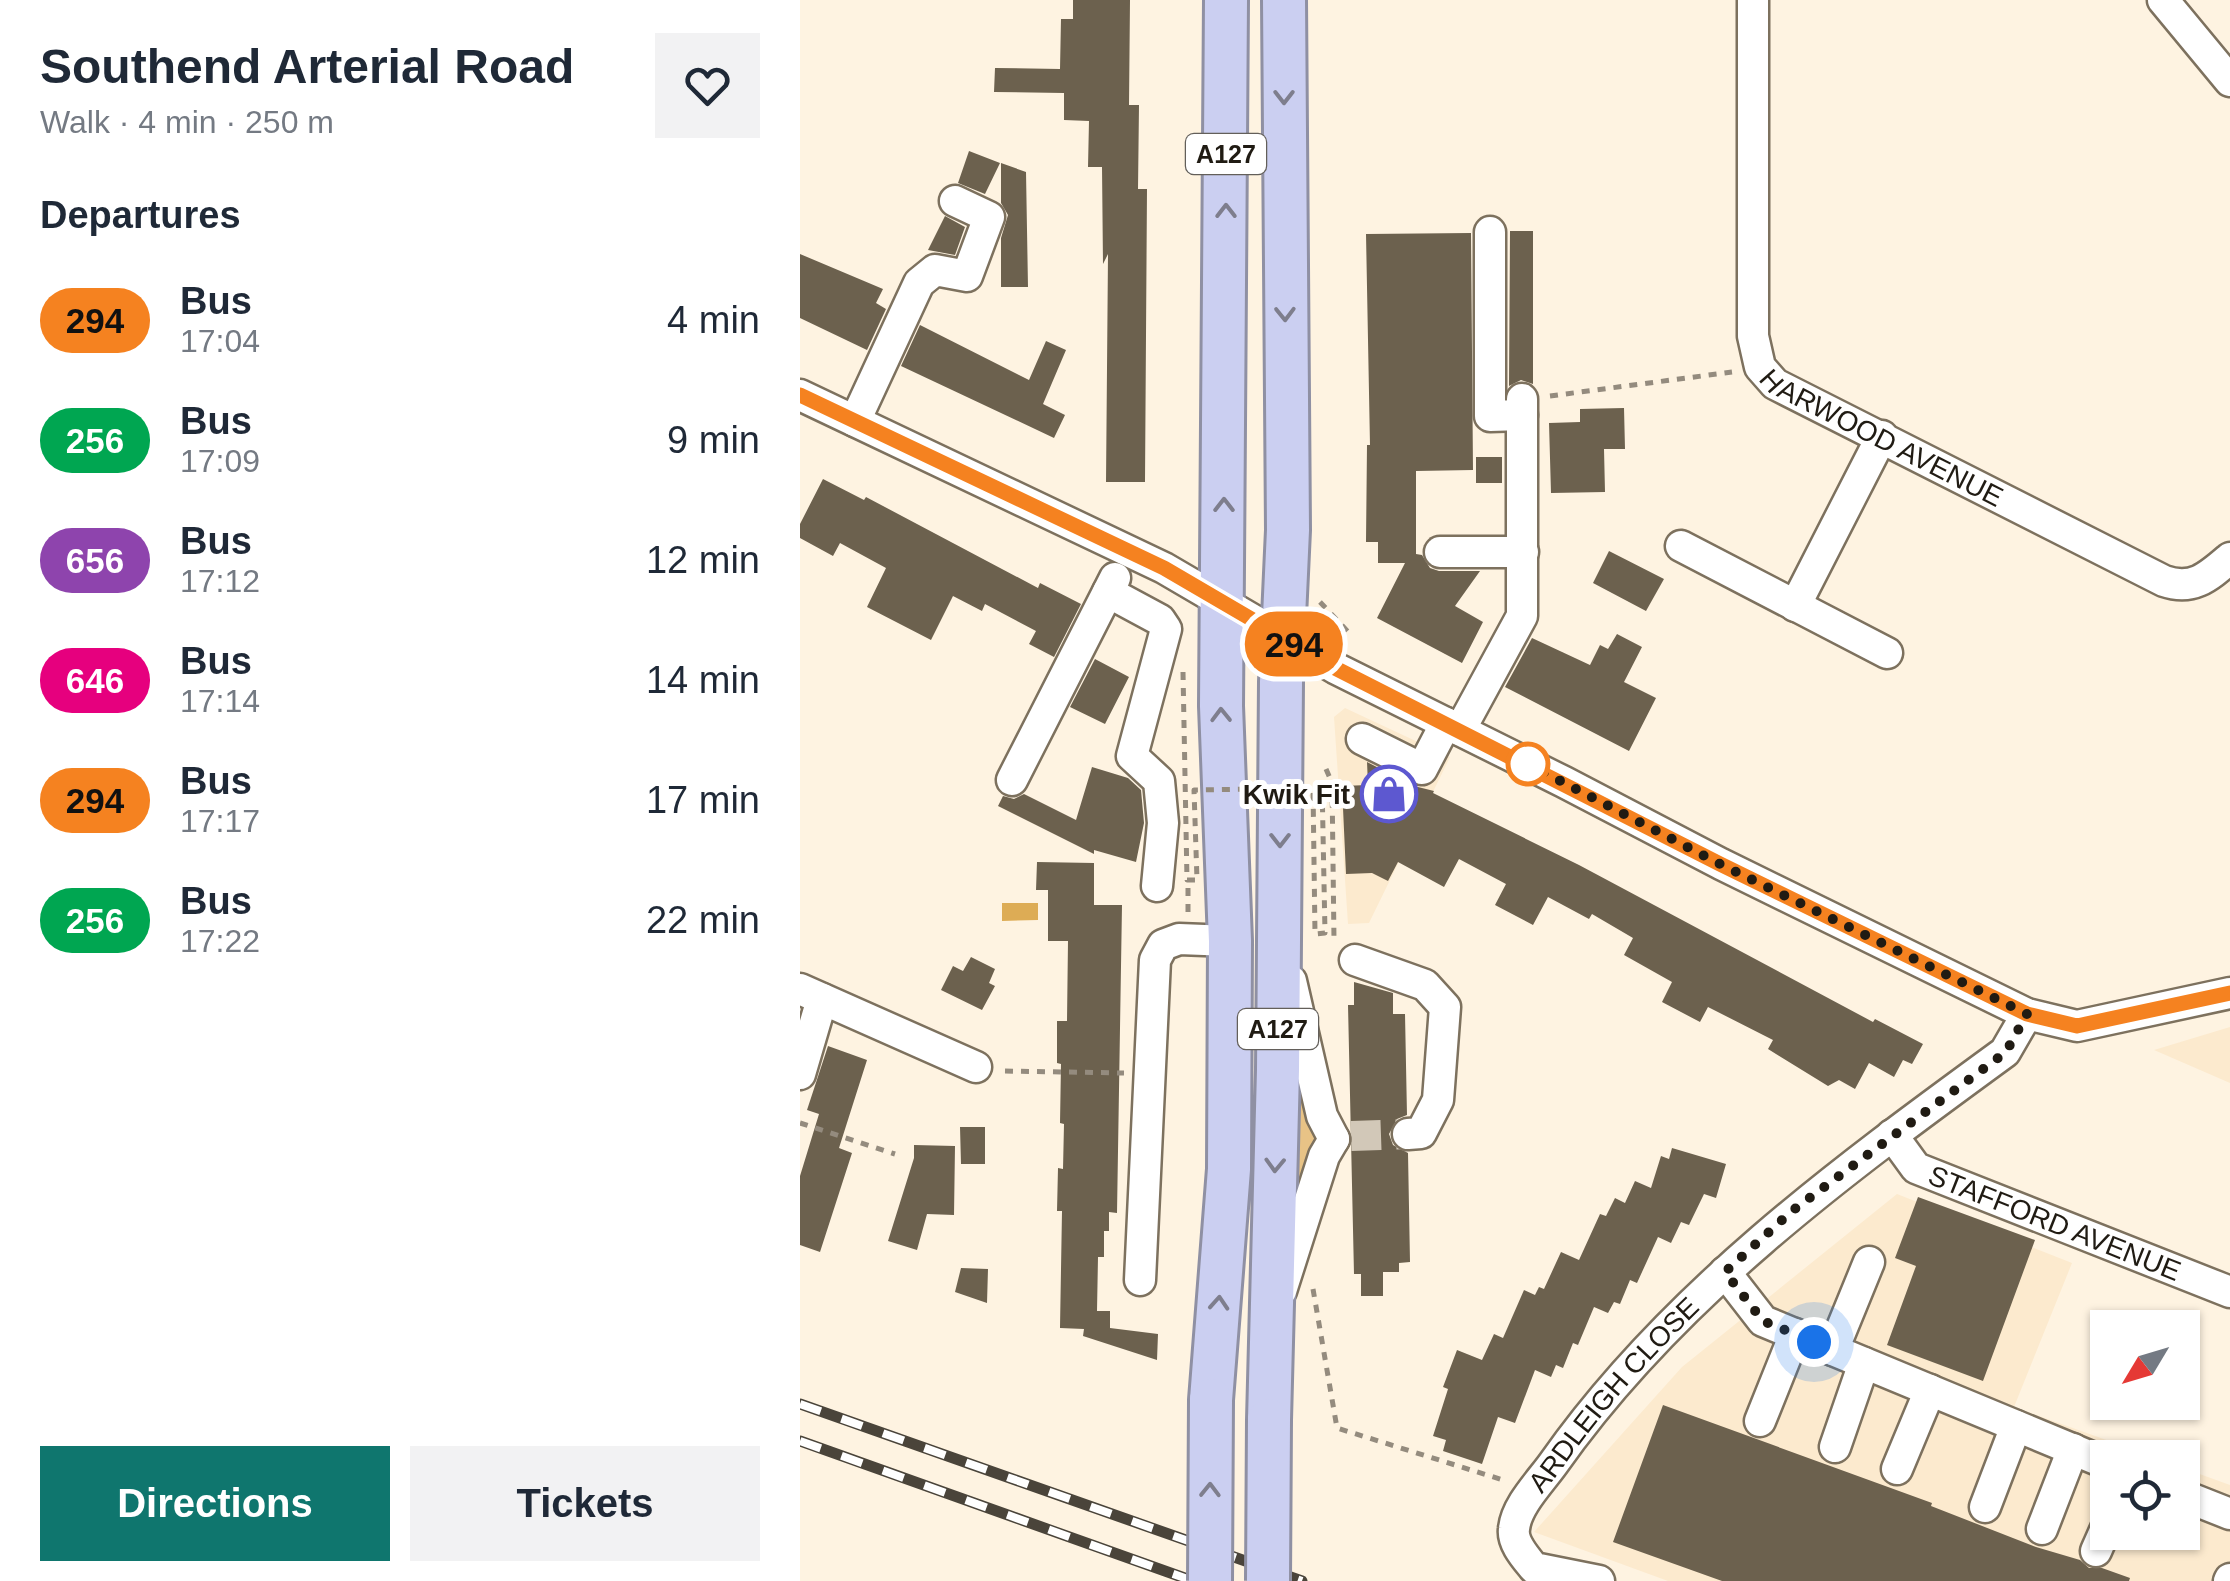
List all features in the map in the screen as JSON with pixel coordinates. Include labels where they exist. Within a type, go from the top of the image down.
[{"type":"highway","name":"A127","points":[[1210,1581],[1211,1400],[1229,1168],[1230,941],[1221,706],[1226,0]]},
{"type":"highway","name":"A127","points":[[1268,1581],[1288,530],[1284,0]]},
{"type":"highway","points":[[1223,602],[1258,576],[1262,438],[1286,404]]},
{"type":"highway","name":"A127","points":[[1226,848],[1250,790],[1255,660],[1283,638]]},
{"type":"street","name":"HARWOOD AVENUE","points":[[1753,0],[1753,336],[1760,367],[1775,384],[2164,581],[2192,585],[2230,558]]},
{"type":"street","points":[[2163,0],[2230,81]]},
{"type":"street","points":[[855,421],[919,282],[934,270],[967,276],[989,217],[956,201]]},
{"type":"street","points":[[1362,739],[1422,769],[1522,616],[1522,407],[1490,416],[1490,232]]},
{"type":"street","points":[[800,395],[1164,568],[1335,668],[1720,864],[2027,1014],[2077,1026],[2230,993]]},
{"type":"street","points":[[1795,606],[1882,436]]},
{"type":"street","points":[[1681,546],[1887,653]]},
{"type":"street","points":[[1012,780],[1127,552]]},
{"type":"street","points":[[1440,552],[1523,552]]},
{"type":"street","points":[[1108,592],[1160,620],[1166,630],[1132,756],[1160,780],[1163,822],[1157,886]]},
{"type":"street","points":[[1271,1316],[1324,1156],[1343,1137],[1322,1116],[1279,929]]},
{"type":"street","points":[[1140,1280],[1155,960],[1163,945],[1179,939],[1230,941]]},
{"type":"street","points":[[1355,960],[1425,985],[1445,1006],[1438,1100],[1421,1133],[1408,1134]]},
{"type":"street","points":[[800,1074],[811,994],[976,1068]]},
{"type":"street","name":"ARDLEIGH CLOSE","points":[[1529,1499],[1568,1442],[1623,1376],[1725,1272],[1792,1211],[2006,1052],[2027,1014]]},
{"type":"street","name":"STAFFORD AVENUE","points":[[1892,1135],[1916,1168],[2230,1292]]},
{"type":"street","points":[[1833,1350],[1870,1262]]},
{"type":"street","points":[[1725,1272],[1763,1321],[2090,1456]]},
{"type":"street","points":[[1760,1420],[1795,1334]]},
{"type":"street","points":[[1835,1447],[1864,1363]]},
{"type":"street","points":[[1897,1469],[1930,1390]]},
{"type":"street","points":[[1985,1508],[2016,1426]]},
{"type":"street","points":[[2042,1529],[2073,1449]]},
{"type":"street","points":[[1529,1499],[1514,1529],[1516,1542],[1534,1568],[1599,1581]]},
{"type":"street","points":[[2200,1502],[2230,1514]]},
{"type":"path","points":[[1522,407],[1760,367]]},
{"type":"path","points":[[1183,672],[1188,926]]},
{"type":"path","points":[[1188,880],[1197,880],[1194,790],[1313,788],[1316,934],[1324,934],[1322,782]]},
{"type":"path","points":[[976,1068],[1152,1074]]},
{"type":"path","points":[[800,1123],[895,1154]]},
{"type":"path","points":[[1311,1275],[1338,1428],[1529,1499]]},
{"type":"shaded area","points":[[1345,708],[1450,757],[1369,923],[1348,924],[1334,717]]},
{"type":"shaded area","points":[[1002,903],[1038,903],[1038,920],[1002,921]]},
{"type":"shaded area","points":[[2230,1027],[2230,1083],[2154,1050]]},
{"type":"shaded area","points":[[1297,1076],[1320,1138],[1296,1209]]},
{"type":"shaded area","points":[[1897,1194],[2072,1263],[2014,1407],[2106,1440],[2090,1440],[2090,1550],[2200,1550],[2200,1474],[2230,1485],[2230,1581],[1668,1581],[1534,1532],[1682,1367]]},
{"type":"building","points":[[1073,0],[1130,0],[1129,105],[1139,105],[1138,189],[1147,189],[1145,482],[1106,482],[1108,254],[1103,264],[1102,167],[1088,167],[1089,121],[1064,120],[1064,93],[994,92],[995,68],[1060,69],[1061,19],[1073,19]]},
{"type":"building","points":[[969,151],[1000,163],[985,194],[958,183]]},
{"type":"building","points":[[1001,163],[1026,172],[1028,287],[1001,287],[1001,238],[1008,215],[1001,203]]},
{"type":"building","points":[[945,216],[965,227],[955,255],[928,250]]},
{"type":"building","points":[[1510,231],[1533,231],[1533,384],[1521,380],[1509,386]]},
{"type":"building","points":[[1471,233],[1473,470],[1416,471],[1416,554],[1439,571],[1480,571],[1455,606],[1483,622],[1462,663],[1377,618],[1405,563],[1378,563],[1378,542],[1366,542],[1370,445],[1366,234]]},
{"type":"building","points":[[800,254],[883,289],[876,303],[886,309],[867,350],[800,318]]},
{"type":"building","points":[[920,325],[1029,380],[1046,341],[1066,350],[1043,404],[1065,415],[1054,438],[901,366]]},
{"type":"building","points":[[1624,408],[1625,449],[1604,449],[1605,492],[1551,493],[1549,423],[1580,422],[1580,409]]},
{"type":"building","points":[[1476,457],[1502,457],[1502,483],[1476,483]]},
{"type":"building","points":[[823,479],[864,500],[866,497],[1038,588],[1040,583],[1081,604],[1054,657],[1029,644],[1036,631],[985,604],[982,611],[953,596],[931,640],[867,607],[886,568],[840,543],[833,556],[800,538],[800,524]]},
{"type":"building","points":[[1609,551],[1664,579],[1646,611],[1593,583]]},
{"type":"building","points":[[1617,634],[1642,647],[1624,682],[1656,698],[1629,751],[1505,687],[1532,638],[1590,665],[1600,645],[1608,649]]},
{"type":"building","points":[[1095,659],[1129,677],[1105,724],[1070,707]]},
{"type":"building","points":[[1367,762],[1414,786],[1434,791],[1873,1022],[1875,1019],[1923,1044],[1912,1064],[1903,1060],[1894,1077],[1869,1063],[1855,1089],[1839,1080],[1828,1086],[1768,1049],[1773,1040],[1708,1007],[1700,1022],[1662,1002],[1672,982],[1624,955],[1633,938],[1592,914],[1589,919],[1548,897],[1533,925],[1495,905],[1506,884],[1459,859],[1444,887],[1398,862],[1388,881],[1372,873],[1346,874],[1342,786],[1368,785]]},
{"type":"building","points":[[1092,767],[1128,778],[1141,790],[1144,823],[1136,862],[1094,850],[1094,854],[998,806],[1003,796],[1014,799],[1024,794],[1076,820]]},
{"type":"building","points":[[1037,862],[1094,863],[1094,905],[1122,905],[1117,1213],[1109,1212],[1104,1257],[1098,1257],[1097,1311],[1110,1311],[1110,1328],[1158,1334],[1157,1360],[1083,1336],[1084,1329],[1060,1328],[1062,1211],[1057,1211],[1064,1124],[1060,1123],[1057,1021],[1067,1021],[1068,941],[1048,941],[1048,890],[1036,890]]},
{"type":"building","points":[[971,957],[995,969],[989,983],[995,986],[982,1010],[941,990],[953,966],[963,971]]},
{"type":"building","points":[[1354,982],[1393,993],[1393,1014],[1405,1014],[1407,1115],[1397,1119],[1389,1134],[1393,1145],[1408,1153],[1410,1262],[1399,1263],[1399,1272],[1383,1272],[1383,1296],[1361,1296],[1361,1274],[1354,1274],[1348,1005],[1354,1005]]},
{"type":"building","points":[[828,1046],[867,1060],[839,1148],[852,1153],[820,1252],[800,1245],[800,1176],[819,1114],[807,1110]]},
{"type":"building","points":[[960,1127],[985,1127],[985,1164],[961,1164]]},
{"type":"building","points":[[914,1145],[955,1146],[954,1215],[927,1214],[917,1250],[888,1241],[914,1158]]},
{"type":"building","points":[[1672,1148],[1726,1164],[1716,1198],[1704,1194],[1689,1225],[1681,1222],[1671,1243],[1658,1237],[1637,1283],[1630,1280],[1620,1304],[1614,1302],[1608,1313],[1594,1307],[1563,1368],[1556,1365],[1551,1377],[1535,1370],[1515,1423],[1498,1417],[1482,1464],[1443,1451],[1446,1440],[1433,1436],[1448,1389],[1443,1387],[1457,1350],[1482,1360],[1494,1334],[1503,1338],[1524,1290],[1535,1295],[1539,1287],[1544,1289],[1561,1252],[1579,1260],[1600,1214],[1606,1216],[1615,1198],[1625,1203],[1635,1181],[1651,1188],[1661,1156],[1669,1159]]},
{"type":"building","points":[[1918,1197],[2035,1240],[1983,1381],[1887,1345],[1916,1266],[1895,1258]]},
{"type":"building","points":[[961,1268],[988,1269],[987,1303],[955,1292]]},
{"type":"building","points":[[1663,1405],[1932,1503],[1931,1506],[2036,1547],[2080,1560],[2089,1568],[2102,1568],[2130,1578],[2129,1581],[1722,1581],[1613,1542]]},
{"type":"tunnel","points":[[1351,1136],[1408,1134]]},
{"type":"railway","points":[[800,1404],[1302,1581]]},
{"type":"railway","points":[[800,1441],[1193,1581]]},
{"type":"bus line","name":"294","points":[[800,395],[1164,568],[1335,668],[1720,864],[2027,1014],[2077,1026],[2230,993]]},
{"type":"place","name":"Kwik Fit","points":[[1389,794]]},
{"type":"route","points":[[1528,764],[1720,864],[2027,1014],[2006,1052],[1792,1211],[1725,1272],[1763,1321],[1814,1342]]}]
